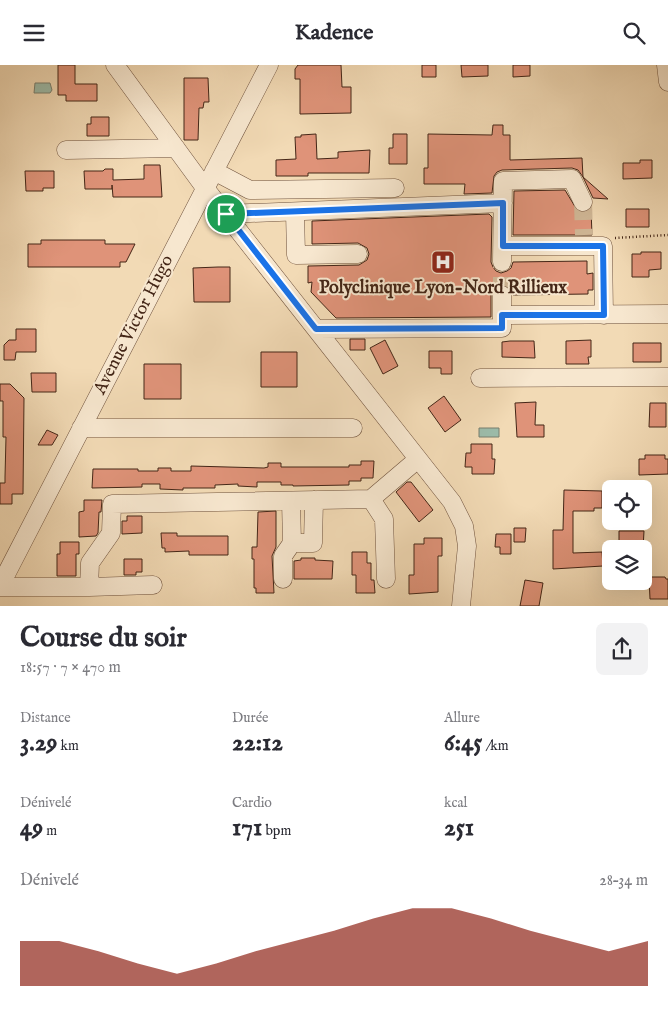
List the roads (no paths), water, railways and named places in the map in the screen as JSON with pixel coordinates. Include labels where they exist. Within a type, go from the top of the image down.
[{"type":"street","points":[[115,65],[205,188],[452,502],[464,526],[467,546],[461,606]]},
{"type":"street","name":"Avenue Victor Hugo","points":[[153,585],[0,587],[269,65]]},
{"type":"street","points":[[66,150],[176,148]]},
{"type":"street","points":[[214,171],[250,190],[395,188]]},
{"type":"street","points":[[583,202],[572,179],[503,181],[503,254],[584,240],[603,246],[604,315]]},
{"type":"street","points":[[226,214],[503,203]]},
{"type":"street","points":[[295,212],[296,255],[358,254]]},
{"type":"street","points":[[316,329],[502,328],[502,295]]},
{"type":"street","points":[[502,315],[668,314]]},
{"type":"street","points":[[480,378],[668,377]]},
{"type":"street","points":[[81,428],[353,428]]},
{"type":"street","points":[[89,587],[90,563],[111,533],[112,504],[372,499],[418,459]]},
{"type":"street","points":[[372,499],[384,519],[386,579]]},
{"type":"street","points":[[292,543],[314,543],[314,500]]},
{"type":"street","points":[[283,579],[283,556],[292,543],[291,501]]},
{"type":"tunnel","points":[[583,202],[584,235]]},
{"type":"tunnel","points":[[502,262],[502,295]]},
{"type":"place","name":"Polyclinique Lyon-Nord Rillieux","points":[[443,262]]}]
